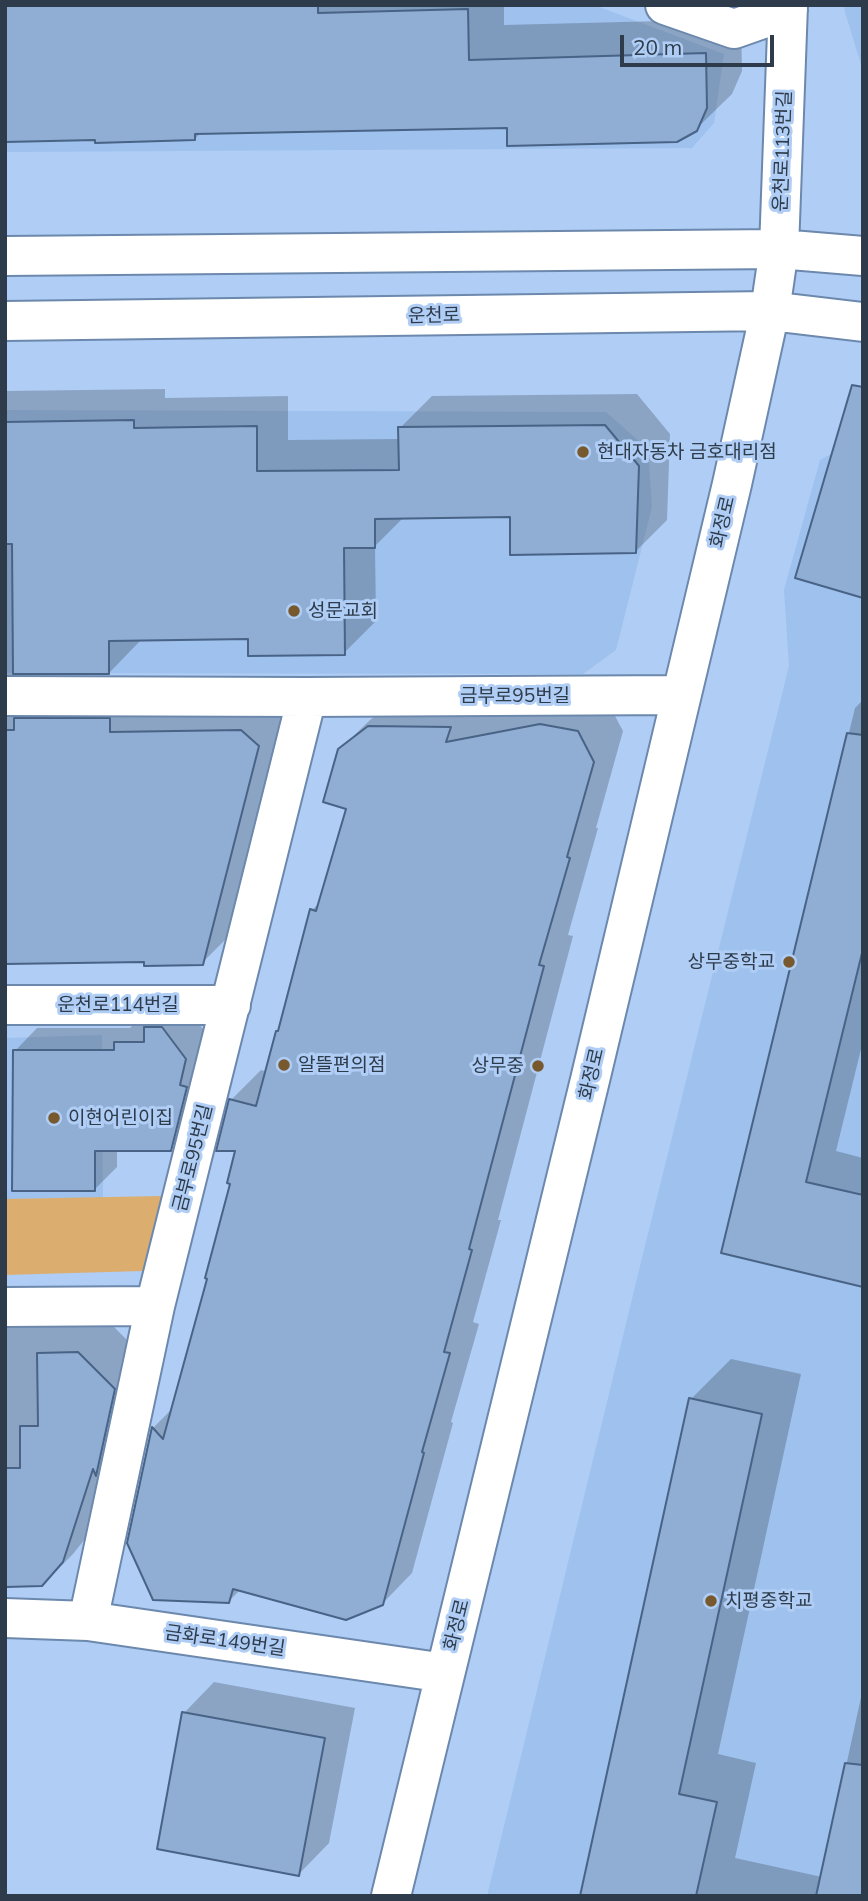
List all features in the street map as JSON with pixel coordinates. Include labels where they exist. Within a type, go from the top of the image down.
[{"type":"street","name":"운천로113번길","points":[[665,5],[734,29],[788,8],[779,249]]},
{"type":"street","points":[[5,256],[779,249],[863,256]]},
{"type":"street","name":"화정로","points":[[391,1896],[732,484],[770,311],[779,249]]},
{"type":"street","name":"운천로","points":[[5,321],[770,311],[863,322]]},
{"type":"street","name":"금부로95번길","points":[[5,696],[681,695]]},
{"type":"street","name":"금부로95번길","points":[[88,1620],[155,1306],[307,697]]},
{"type":"street","name":"운천로114번길","points":[[5,1005],[231,1005]]},
{"type":"street","points":[[5,1307],[155,1306]]},
{"type":"street","name":"금화로149번길","points":[[5,1618],[88,1620],[445,1673]]},
{"type":"shaded area","points":[[5,5],[594,5],[724,54],[714,123],[692,148],[5,152]]},
{"type":"shaded area","points":[[844,5],[863,5],[863,71],[845,12]]},
{"type":"shaded area","points":[[5,410],[606,412],[648,449],[652,507],[616,650],[583,674],[5,673]]},
{"type":"shaded area","name":"치평중학교","points":[[863,436],[863,1896],[487,1896],[789,666],[784,590],[820,460]]},
{"type":"shaded area","name":"이현어린이집","points":[[102,1035],[103,1198],[5,1199],[5,1038]]},
{"type":"shaded area","points":[[162,1196],[143,1271],[5,1275],[5,1199]]},
{"type":"building","points":[[5,5],[318,5],[318,13],[468,9],[469,60],[706,53],[707,108],[697,131],[677,142],[507,146],[507,128],[195,134],[195,140],[95,143],[95,140],[5,142]]},
{"type":"building","points":[[852,385],[863,387],[863,598],[795,578]]},
{"type":"building","points":[[134,420],[134,428],[257,426],[257,471],[399,470],[398,427],[605,425],[639,466],[636,553],[510,555],[510,517],[375,519],[375,548],[344,548],[345,655],[248,656],[248,639],[109,641],[109,674],[13,674],[12,544],[5,544],[5,422]]},
{"type":"building","points":[[14,718],[110,718],[110,732],[241,730],[259,746],[203,965],[144,966],[144,962],[5,964],[5,730],[14,730]]},
{"type":"building","points":[[540,724],[578,731],[594,762],[539,965],[544,966],[444,1352],[450,1353],[383,1605],[346,1620],[233,1589],[229,1603],[153,1600],[127,1543],[152,1427],[163,1439],[230,1184],[227,1183],[235,1151],[216,1151],[229,1099],[256,1106],[310,909],[316,911],[346,809],[323,802],[338,749],[368,726],[451,727],[446,742]]},
{"type":"building","name":"상무중학교","points":[[847,733],[863,735],[863,949],[806,1182],[863,1195],[863,1287],[721,1253]]},
{"type":"building","points":[[144,1027],[162,1027],[186,1059],[180,1085],[187,1087],[171,1151],[95,1151],[95,1191],[12,1191],[13,1050],[114,1050],[114,1042],[144,1042]]},
{"type":"building","points":[[78,1352],[115,1389],[96,1476],[93,1469],[63,1562],[42,1586],[6,1587],[5,1468],[20,1468],[20,1426],[38,1426],[37,1353]]},
{"type":"building","name":"치평중학교","points":[[689,1398],[762,1414],[679,1794],[717,1802],[696,1896],[580,1896]]},
{"type":"building","points":[[182,1712],[325,1738],[299,1876],[157,1849]]},
{"type":"building","points":[[845,1763],[863,1765],[863,1896],[816,1896]]},
{"type":"place","name":"현대자동차 금호대리점","points":[[583,452]]},
{"type":"place","name":"성문교회","points":[[294,611]]},
{"type":"place","name":"상무중학교","points":[[789,962]]},
{"type":"place","name":"알뜰편의점","points":[[284,1065]]},
{"type":"place","name":"상무중","points":[[538,1066]]},
{"type":"place","name":"이현어린이집","points":[[54,1118]]},
{"type":"place","name":"치평중학교","points":[[711,1601]]}]
